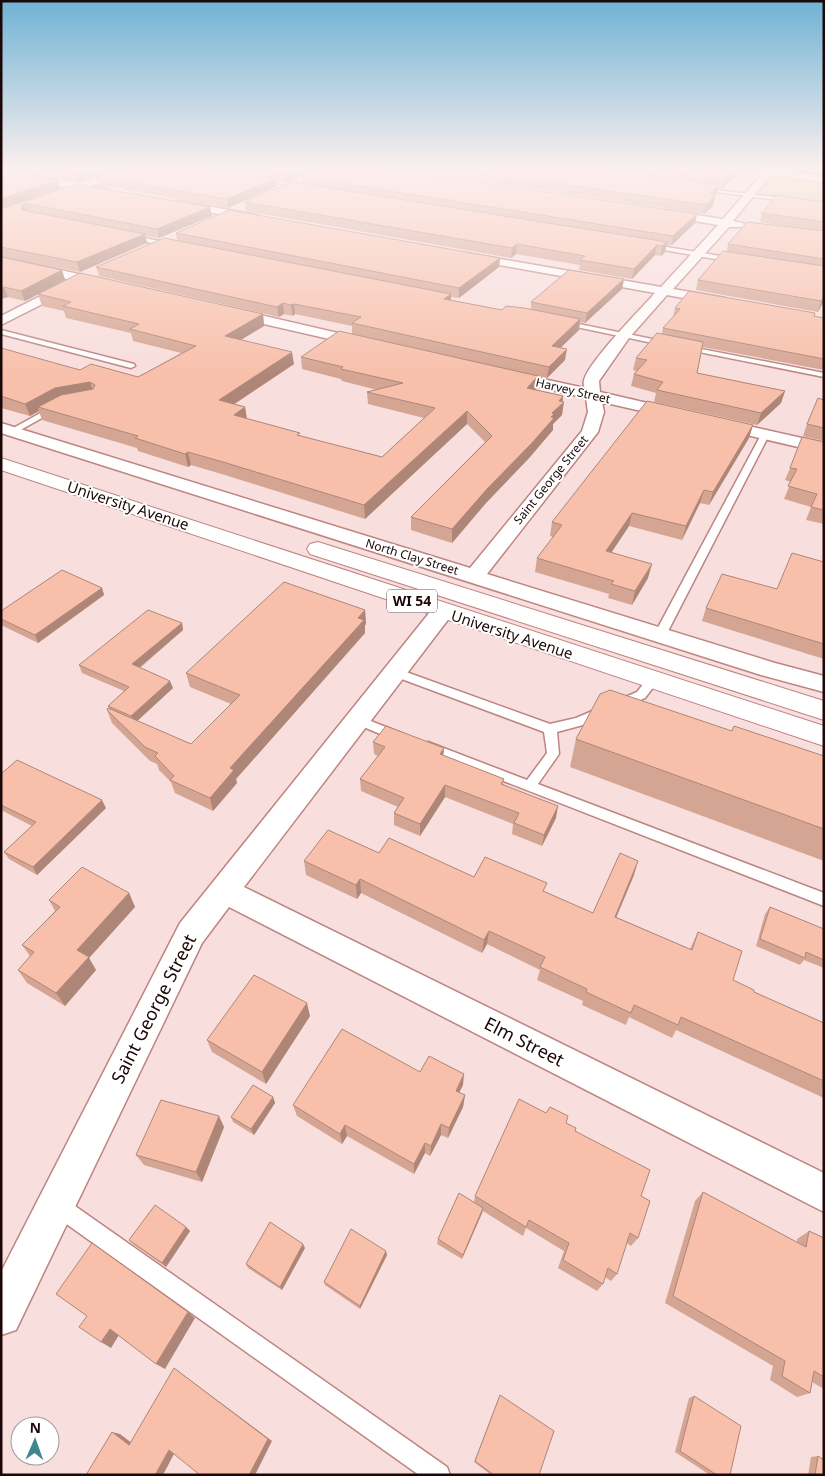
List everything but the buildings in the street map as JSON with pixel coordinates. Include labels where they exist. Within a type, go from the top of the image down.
[{"type":"main road","name":"University Avenue","points":[[5,435],[646,656],[824,711]]},
{"type":"main road","name":"University Avenue","points":[[1,464],[442,612],[824,736]]},
{"type":"street","name":"Saint George Street","points":[[474,576],[590,432],[596,412],[591,381],[597,370],[624,335],[713,237]]},
{"type":"street","points":[[145,251],[162,244],[178,241]]},
{"type":"street","points":[[457,254],[731,303]]},
{"type":"street","points":[[1,260],[118,287]]},
{"type":"street","points":[[1,321],[82,278],[102,270]]},
{"type":"street","points":[[215,309],[380,347]]},
{"type":"street","name":"Harvey Street","points":[[496,373],[688,417]]},
{"type":"street","points":[[708,422],[824,448]]},
{"type":"street","name":"North Clay Street","points":[[5,435],[474,576],[660,635],[824,684]]},
{"type":"street","name":"Saint George Street","points":[[1,1315],[191,933],[442,612]]},
{"type":"street","name":"Elm Street","points":[[225,891],[824,1193]]},
{"type":"lane","points":[[128,237],[162,244]]},
{"type":"lane","points":[[637,244],[736,260]]},
{"type":"lane","points":[[559,322],[824,376]]},
{"type":"lane","points":[[1,332],[131,366]]},
{"type":"lane","points":[[5,435],[62,404]]},
{"type":"lane","points":[[660,635],[765,435]]},
{"type":"lane","points":[[395,672],[550,729],[579,722],[641,695],[652,681]]},
{"type":"lane","points":[[358,720],[824,900]]},
{"type":"lane","points":[[530,786],[553,754],[550,729]]},
{"type":"lane","points":[[56,1204],[439,1475]]}]
